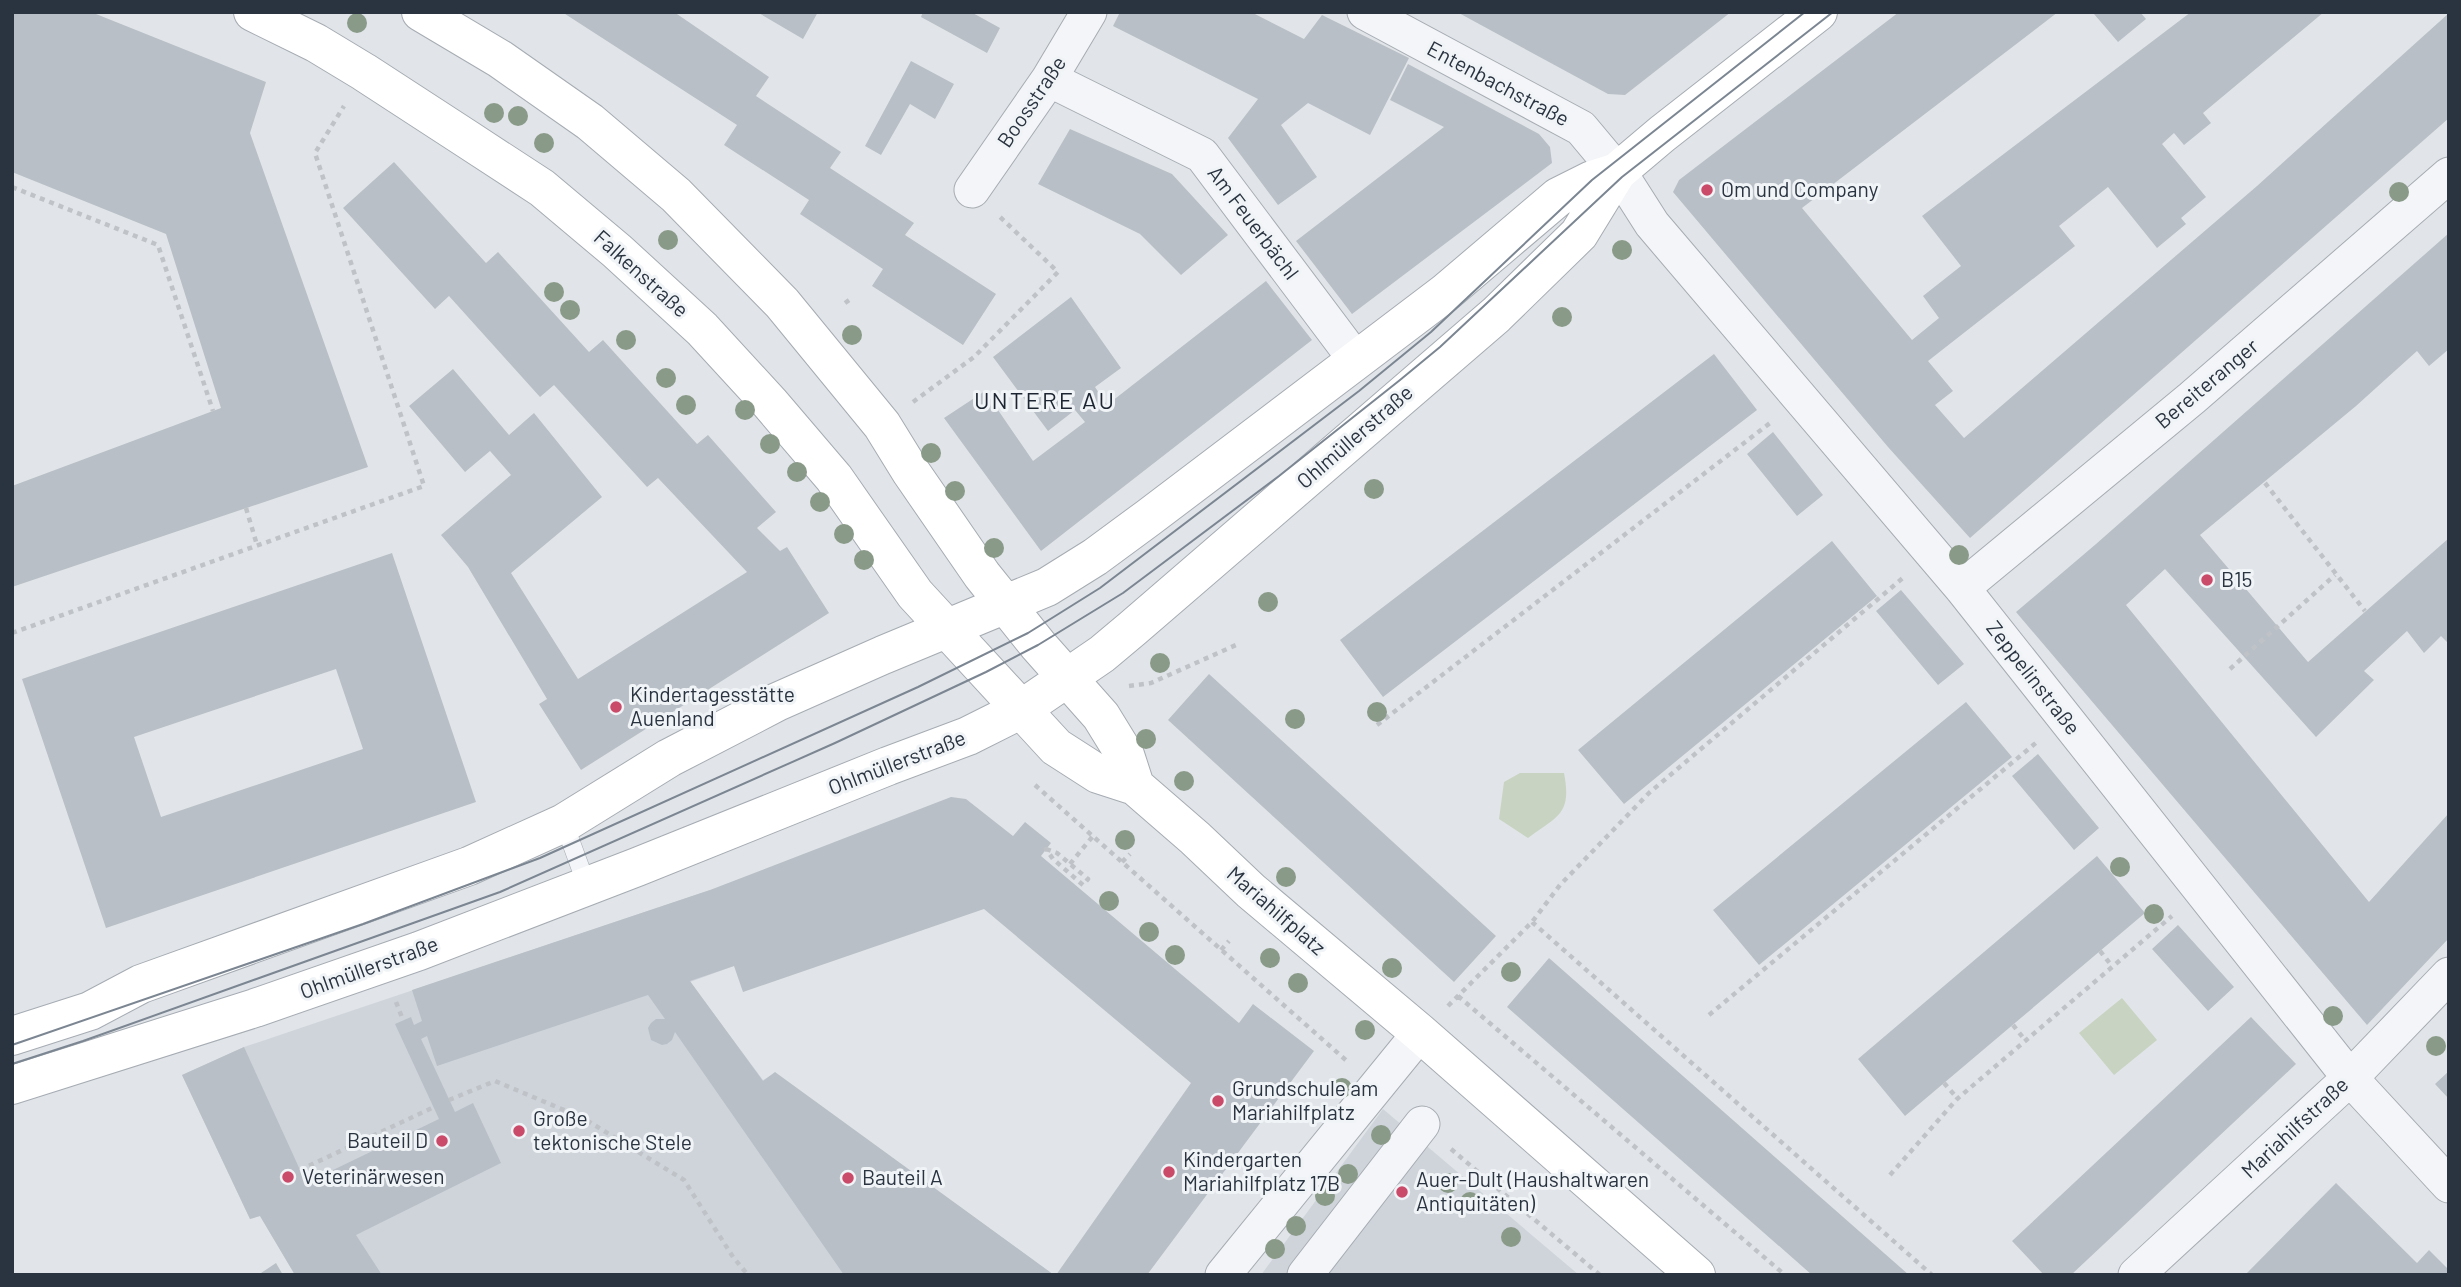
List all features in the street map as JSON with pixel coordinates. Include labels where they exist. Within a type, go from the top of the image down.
[{"type":"main road","name":"Falkenstraße","points":[[253,12],[316,43],[364,72],[542,188],[617,251],[702,329],[770,403],[834,478],[915,594],[948,628]]},
{"type":"main road","points":[[421,12],[500,59],[590,121],[676,195],[782,303],[882,425],[911,472],[1005,605],[1101,716],[1125,755],[1135,786]]},
{"type":"main road","name":"Ohlmüllerstraße","points":[[12,1085],[381,965],[968,736],[1020,710],[1102,654],[1496,315],[1579,234],[1618,172],[1672,126],[1818,12]]},
{"type":"main road","name":"Ohlmüllerstraße","points":[[12,1036],[90,1011],[141,984],[469,866],[564,823],[669,758],[777,702],[883,654],[1047,587],[1095,557],[1445,293],[1558,197],[1592,180],[1618,172]]},
{"type":"main road","name":"Mariahilfplatz","points":[[948,628],[1056,747],[1098,774],[1135,786],[1251,891],[1420,1033],[1696,1275]]},
{"type":"street","name":"Boosstraße","points":[[972,190],[1049,79],[1089,12]]},
{"type":"street","name":"Entenbachstraße","points":[[1365,12],[1581,128],[1618,172]]},
{"type":"street","name":"Am Feuerbächl","points":[[1049,79],[1202,155],[1356,359]]},
{"type":"street","name":"Zeppelinstraße","points":[[1618,172],[1652,223],[1962,588],[2350,1077],[2449,1185]]},
{"type":"street","name":"Bereiteranger","points":[[1962,588],[2192,398],[2449,175]]},
{"type":"street","name":"Mariahilfstraße","points":[[2136,1275],[2350,1077],[2449,975]]},
{"type":"street","points":[[1223,1275],[1420,1033]]},
{"type":"street","points":[[1305,1275],[1422,1124]]},
{"type":"lane","points":[[564,823],[587,886]]},
{"type":"path","points":[[12,633],[424,486],[315,153],[364,72]]},
{"type":"path","points":[[12,187],[159,245],[212,411]]},
{"type":"path","points":[[882,425],[974,357],[1058,272],[972,190]]},
{"type":"path","points":[[845,303],[852,298]]},
{"type":"path","points":[[1377,725],[1801,399]]},
{"type":"path","points":[[2265,483],[2365,611]]},
{"type":"path","points":[[246,508],[257,545]]},
{"type":"path","points":[[1420,1033],[1532,922],[1560,885],[1649,793],[1932,554]]},
{"type":"path","points":[[2230,669],[2335,575]]},
{"type":"path","points":[[1128,686],[1151,684],[1236,645]]},
{"type":"path","points":[[1709,1015],[2065,719]]},
{"type":"path","points":[[1027,778],[1376,1087]]},
{"type":"path","points":[[1070,864],[1093,836]]},
{"type":"path","points":[[1046,849],[1057,853],[1070,864],[1088,879],[1083,885],[1053,859],[1046,849]]},
{"type":"path","points":[[1122,862],[1130,853]]},
{"type":"path","points":[[1890,1175],[1957,1099],[2202,890]]},
{"type":"path","points":[[1532,922],[1932,1275]]},
{"type":"path","points":[[1221,950],[1229,941]]},
{"type":"path","points":[[2100,951],[2112,966]]},
{"type":"path","points":[[1458,996],[1785,1275]]},
{"type":"path","points":[[2013,1025],[2025,1040]]},
{"type":"path","points":[[449,1100],[495,1081],[583,1118],[684,1180],[733,1257],[748,1275]]},
{"type":"path","points":[[1944,1083],[1957,1099]]},
{"type":"path","points":[[300,1170],[434,1107]]},
{"type":"path","points":[[1422,1124],[1600,1275]]},
{"type":"shaded area","points":[[710,890],[734,966],[690,982],[763,1080],[775,1073],[1054,1275],[295,1275],[260,1216],[250,1219],[182,1075],[244,1047]]},
{"type":"shaded area","name":"Auer-Dult (Haushaltwaren Antiquitäten)","points":[[1383,1109],[1579,1275],[1261,1275]]},
{"type":"green space","points":[[1520,773],[1564,773],[1566,787],[1564,806],[1560,813],[1528,838],[1499,819],[1504,782]]},
{"type":"green space","points":[[2122,998],[2157,1040],[2114,1075],[2079,1033]]},
{"type":"building","points":[[12,12],[91,12],[266,82],[250,133],[368,467],[12,587],[12,486],[221,408],[166,234],[12,172]]},
{"type":"building","points":[[562,12],[674,12],[769,77],[756,96],[841,152],[830,168],[914,223],[905,235],[996,294],[963,345],[872,286],[883,269],[800,214],[809,200],[724,145],[737,125]]},
{"type":"building","points":[[757,12],[818,12],[803,39]]},
{"type":"building","points":[[923,12],[971,12],[1000,28],[987,53],[921,17]]},
{"type":"building","points":[[1120,12],[1251,12],[1304,39],[1322,15],[1409,58],[1370,135],[1308,103],[1281,125],[1317,177],[1278,205],[1228,138],[1258,99],[1113,26]]},
{"type":"building","points":[[1457,12],[1731,12],[1625,95],[1608,94]]},
{"type":"building","points":[[1899,12],[2058,12],[1802,208],[1912,340],[1939,318],[1923,296],[1961,266],[1922,216],[2191,12],[2324,12],[2203,113],[2211,123],[2184,145],[2174,133],[2162,144],[2206,197],[2181,218],[2186,224],[2157,248],[2108,187],[2059,226],[2075,246],[1928,361],[1953,391],[1935,405],[1964,438],[2257,186],[2449,13],[2449,118],[1970,538],[1888,447],[1673,192],[1679,180]]},
{"type":"building","points":[[2140,12],[2146,19],[2118,42],[2094,14]]},
{"type":"building","points":[[911,61],[954,84],[935,119],[910,104],[881,155],[865,146]]},
{"type":"building","points":[[1408,64],[1539,134],[1550,147],[1552,163],[1352,314],[1296,241],[1444,127],[1390,100]]},
{"type":"building","points":[[1070,129],[1172,174],[1228,235],[1181,275],[1140,234],[1038,184]]},
{"type":"building","points":[[394,162],[486,263],[498,252],[589,352],[603,340],[697,444],[708,435],[776,512],[757,528],[780,551],[787,547],[829,613],[581,770],[539,704],[547,699],[468,567],[441,535],[511,475],[490,451],[465,472],[409,406],[453,369],[509,435],[534,413],[602,497],[511,573],[578,679],[747,572],[658,478],[647,487],[554,385],[540,397],[449,296],[435,309],[343,208]]},
{"type":"building","points":[[2449,233],[2449,349],[2429,366],[2417,351],[2356,406],[2200,535],[2308,662],[2449,538],[2449,644],[2441,636],[2424,653],[2407,631],[2364,671],[2374,680],[2316,737],[2165,569],[2126,605],[2369,902],[2449,813],[2449,938],[2367,1025],[2016,612]]},
{"type":"building","points":[[1266,281],[1312,340],[1041,551],[944,418],[985,391],[1033,461],[1085,422],[1075,410],[1048,431],[993,357],[1071,297],[1121,368],[1095,387],[1107,405]]},
{"type":"building","points":[[1714,354],[1757,410],[1383,697],[1340,640]]},
{"type":"building","points":[[1773,432],[1823,495],[1797,516],[1747,454]]},
{"type":"building","points":[[1832,541],[1877,596],[1624,804],[1578,750]]},
{"type":"building","points":[[392,553],[476,802],[106,928],[22,679]],"holes":[[[336,669],[363,749],[161,817],[134,737]]]},
{"type":"building","points":[[1901,590],[1964,664],[1938,685],[1876,611]]},
{"type":"building","points":[[1209,674],[1496,936],[1454,982],[1168,720]]},
{"type":"building","points":[[1966,702],[2012,757],[1759,965],[1713,910]]},
{"type":"building","points":[[2038,754],[2099,828],[2074,850],[2012,776]]},
{"type":"building","points":[[951,797],[966,799],[1013,836],[1025,822],[1051,843],[1041,856],[1239,1023],[1253,1004],[1314,1051],[1147,1275],[1056,1275],[1191,1083],[984,909],[743,992],[734,966],[690,981],[763,1081],[775,1072],[1054,1275],[844,1275],[675,1032],[667,1044],[662,1045],[651,1040],[648,1028],[651,1023],[656,1019],[665,1019],[648,995],[437,1066],[427,1036],[421,1039],[455,1112],[473,1103],[501,1163],[356,1235],[382,1275],[295,1275],[260,1216],[250,1219],[182,1075],[244,1047],[306,1183],[439,1119],[395,1024],[411,1017],[414,1025],[422,1021],[412,990],[710,890]]},
{"type":"building","points":[[2097,856],[2145,913],[1905,1116],[1858,1059]]},
{"type":"building","points":[[2178,925],[2234,987],[2208,1011],[2152,949]]},
{"type":"building","points":[[1549,958],[1909,1275],[1812,1275],[1507,1007]]},
{"type":"building","points":[[2251,1017],[2296,1064],[2071,1275],[2044,1275],[2012,1241]]},
{"type":"building","points":[[2449,1071],[2449,1099],[2435,1084]]},
{"type":"building","points":[[2336,1183],[2417,1263],[2429,1250],[2449,1270],[2449,1275],[2245,1275]]},
{"type":"building","points":[[276,1263],[283,1275],[258,1275]]},
{"type":"tram line","points":[[12,1045],[363,924],[540,858],[918,687],[1028,633],[1100,588],[1359,391],[1431,332],[1592,180],[1805,12]]},
{"type":"tram line","points":[[12,1064],[500,892],[835,743],[1038,645],[1123,593],[1279,476],[1400,380],[1440,347],[1622,177],[1833,12]]},
{"type":"place","name":"Om und Company","points":[[1707,190]]},
{"type":"place","name":"B15","points":[[2207,580]]},
{"type":"place","name":"Kindertagesstätte Auenland","points":[[616,707]]},
{"type":"place","name":"Grundschule am Mariahilfplatz","points":[[1218,1101]]},
{"type":"place","name":"Große tektonische Stele","points":[[519,1131]]},
{"type":"place","name":"Bauteil D","points":[[442,1141]]},
{"type":"place","name":"Kindergarten Mariahilfplatz 17B","points":[[1169,1172]]},
{"type":"place","name":"Veterinärwesen","points":[[288,1177]]},
{"type":"place","name":"Bauteil A","points":[[848,1178]]},
{"type":"place","name":"Auer-Dult (Haushaltwaren Antiquitäten)","points":[[1402,1192]]},
{"type":"district","name":"UNTERE AU","points":[[1045,401]]}]
